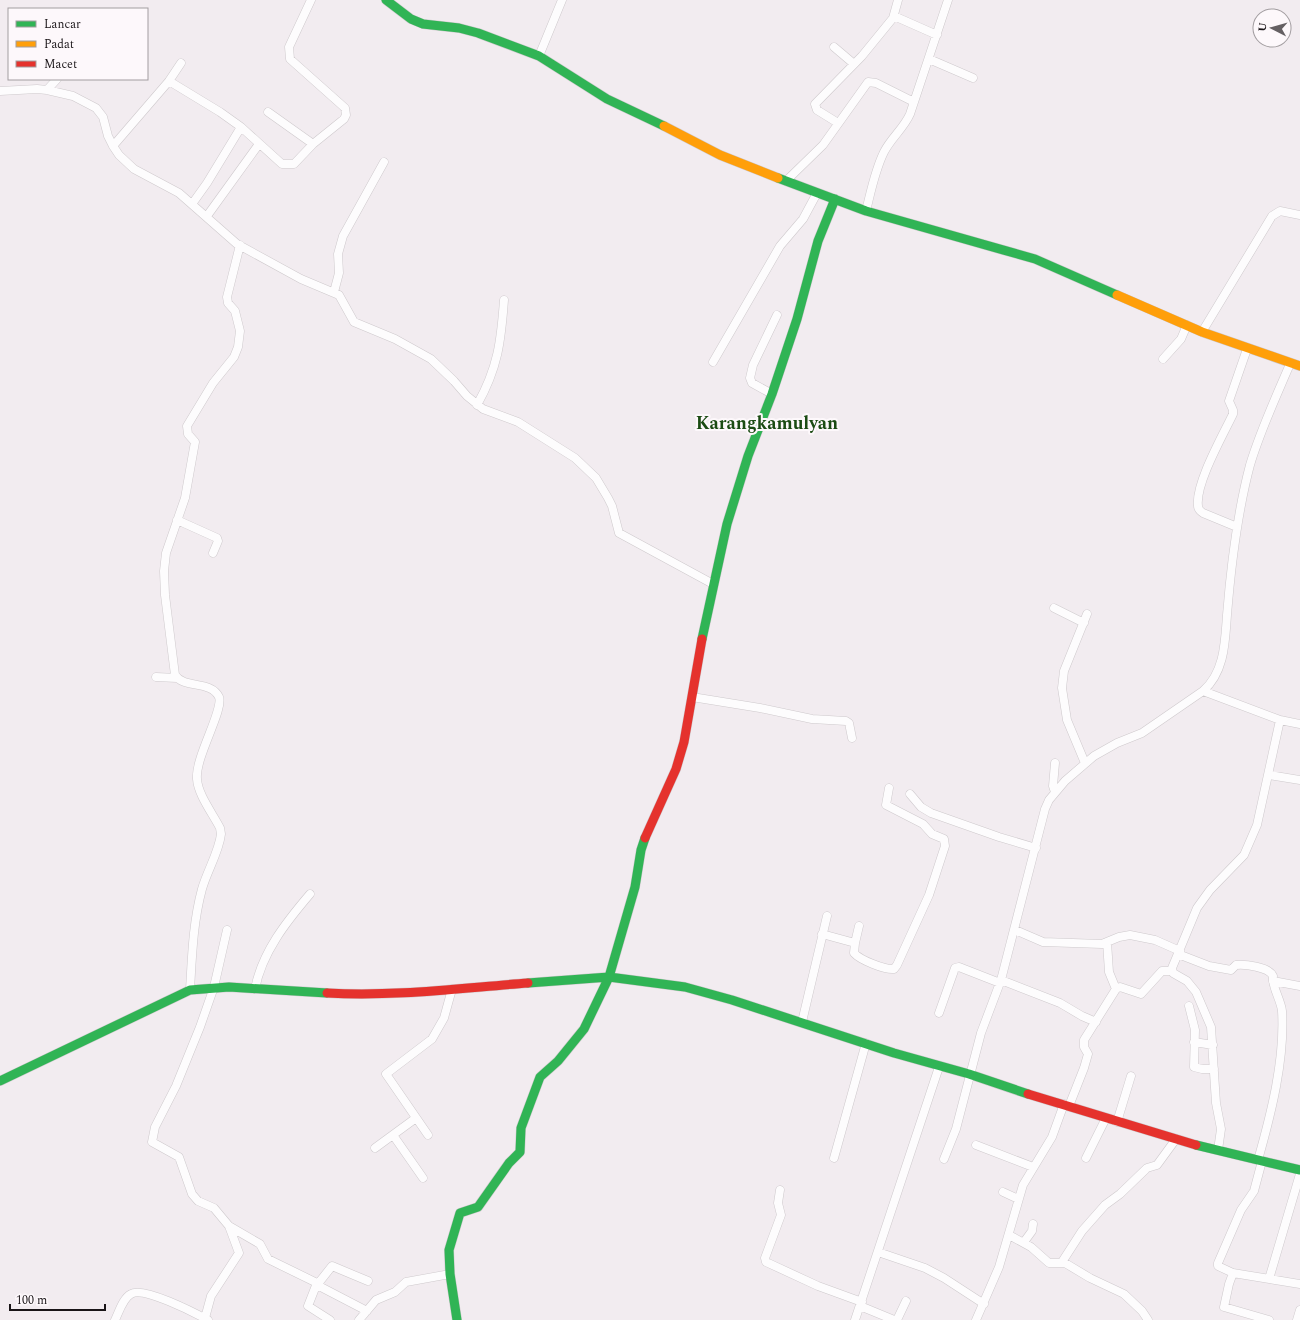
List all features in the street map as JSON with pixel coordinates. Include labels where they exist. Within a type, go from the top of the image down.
[{"type":"street","points":[[169,81],[220,112],[241,128],[282,164],[286,166],[294,164],[313,144],[344,119],[346,111],[290,59],[289,47],[312,0]]},
{"type":"street","points":[[386,0],[411,19],[423,24],[458,28],[540,56],[607,99],[645,116],[720,155],[866,211],[994,246],[1035,259],[1202,332],[1290,364],[1300,366]]},
{"type":"street","points":[[540,56],[562,0]]},
{"type":"street","points":[[838,124],[817,110],[815,104],[854,64],[894,16],[898,0]]},
{"type":"street","points":[[866,211],[884,152],[892,137],[907,120],[914,102],[948,0]]},
{"type":"street","points":[[894,16],[937,35]]},
{"type":"street","points":[[834,47],[854,64]]},
{"type":"street","points":[[929,59],[973,78]]},
{"type":"street","points":[[113,146],[169,81],[181,63]]},
{"type":"street","points":[[47,90],[56,80]]},
{"type":"street","points":[[786,181],[823,145],[869,81],[914,102]]},
{"type":"street","points":[[0,91],[47,90],[73,96],[96,108],[103,117],[108,136],[113,146],[119,155],[134,169],[179,193],[240,245],[301,279],[334,292],[341,297],[354,322],[395,339],[431,359],[477,405],[518,422],[542,435],[575,458],[594,476],[612,506],[618,533],[713,584]]},
{"type":"street","points":[[268,112],[313,144]]},
{"type":"street","points":[[192,204],[207,183],[241,128]]},
{"type":"street","points":[[207,216],[259,144]]},
{"type":"street","points":[[334,292],[339,273],[338,254],[343,236],[384,162]]},
{"type":"street","points":[[713,362],[780,246],[803,219],[817,193]]},
{"type":"street","points":[[457,1320],[450,1274],[449,1250],[460,1213],[478,1207],[509,1163],[520,1152],[521,1128],[540,1077],[558,1061],[584,1029],[610,977],[634,887],[641,850],[651,822],[676,769],[685,736],[713,584],[727,524],[748,456],[772,394],[797,319],[818,241],[835,199]]},
{"type":"street","points":[[1202,332],[1272,216],[1280,211],[1300,215]]},
{"type":"street","points":[[177,678],[174,671],[165,595],[164,571],[166,553],[185,498],[188,473],[195,449],[195,442],[188,434],[187,426],[213,383],[234,357],[238,347],[240,331],[235,311],[228,303],[227,297],[240,245]]},
{"type":"street","points":[[477,405],[491,376],[497,359],[501,340],[504,300]]},
{"type":"street","points":[[772,394],[752,383],[750,378],[753,365],[777,315]]},
{"type":"street","points":[[1163,359],[1181,339],[1187,325]]},
{"type":"street","points":[[1237,528],[1202,513],[1199,509],[1198,500],[1205,472],[1233,414],[1230,401],[1247,349]]},
{"type":"street","points":[[944,1159],[954,1133],[981,1033],[1000,981],[1015,930],[1045,809],[1055,792],[1085,764],[1117,744],[1142,733],[1163,720],[1203,691],[1214,679],[1222,659],[1226,638],[1237,528],[1251,464],[1290,364]]},
{"type":"street","points":[[177,520],[217,538],[218,541],[212,553]]},
{"type":"street","points":[[1054,608],[1084,623]]},
{"type":"street","points":[[1085,764],[1067,720],[1062,688],[1064,670],[1087,614]]},
{"type":"street","points":[[156,677],[177,678],[184,682],[208,688],[216,693],[220,699],[218,712],[206,741],[197,777],[203,796],[220,828],[221,837],[202,889],[197,912],[192,942],[190,990]]},
{"type":"street","points":[[1203,691],[1280,720],[1300,724]]},
{"type":"street","points":[[692,697],[760,708],[812,719],[846,721],[849,723],[852,738]]},
{"type":"street","points":[[1172,971],[1197,908],[1203,899],[1240,860],[1251,841],[1257,825],[1269,775],[1280,720]]},
{"type":"street","points":[[1054,763],[1053,786],[1055,792]]},
{"type":"street","points":[[1269,775],[1300,780]]},
{"type":"street","points":[[859,926],[854,953],[858,957],[886,969],[894,969],[897,966],[929,895],[945,846],[944,839],[932,834],[927,827],[886,805],[889,788]]},
{"type":"street","points":[[910,794],[921,807],[939,817],[1000,838],[1036,848]]},
{"type":"street","points":[[255,989],[259,973],[273,945],[287,921],[310,894]]},
{"type":"street","points":[[802,1022],[827,916]]},
{"type":"street","points":[[115,1320],[125,1298],[130,1294],[140,1291],[207,1319],[211,1296],[239,1253],[229,1226],[214,1208],[193,1197],[177,1155],[152,1142],[155,1127],[191,1051],[214,987],[227,930]]},
{"type":"street","points":[[1015,930],[1043,942],[1102,944],[1130,935],[1155,940],[1179,953],[1221,970],[1231,970],[1236,964],[1240,964],[1272,972],[1273,981],[1280,998],[1282,1011],[1281,1041],[1272,1104],[1254,1191],[1241,1210],[1218,1266],[1233,1273],[1300,1284]]},
{"type":"street","points":[[822,934],[855,943]]},
{"type":"street","points":[[1106,942],[1109,972],[1116,989]]},
{"type":"street","points":[[939,1013],[955,968],[959,966],[1060,1004],[1096,1022]]},
{"type":"street","points":[[976,1320],[999,1267],[1023,1185],[1052,1137],[1084,1068],[1088,1054],[1084,1047],[1084,1040],[1116,989],[1120,987],[1140,994],[1162,972],[1172,971],[1187,980],[1196,992],[1211,1027],[1216,1103],[1221,1129],[1218,1150]]},
{"type":"street","points":[[0,1080],[67,1050],[103,1031],[190,990],[214,987],[349,994],[452,989],[610,977],[649,981],[685,988],[802,1022],[939,1067],[969,1074],[1014,1090],[1117,1122],[1176,1139],[1300,1170]]},
{"type":"street","points":[[1273,981],[1300,986]]},
{"type":"street","points":[[428,1135],[386,1074],[432,1039],[444,1018],[452,989]]},
{"type":"street","points":[[1189,1006],[1194,1022],[1194,1067],[1214,1069]]},
{"type":"street","points":[[1194,1042],[1213,1045]]},
{"type":"street","points":[[834,1158],[866,1043]]},
{"type":"street","points":[[855,1320],[939,1067]]},
{"type":"street","points":[[1117,1122],[1132,1076]]},
{"type":"street","points":[[375,1148],[416,1118]]},
{"type":"street","points":[[1086,1158],[1106,1118]]},
{"type":"street","points":[[393,1135],[423,1178]]},
{"type":"street","points":[[1062,1262],[1082,1231],[1105,1205],[1120,1194],[1147,1168],[1157,1165],[1176,1139]]},
{"type":"street","points":[[976,1145],[1033,1167]]},
{"type":"street","points":[[1269,1279],[1281,1233],[1300,1174]]},
{"type":"street","points":[[780,1190],[778,1203],[781,1215],[765,1260],[766,1262],[894,1320]]},
{"type":"street","points":[[1003,1192],[1018,1199]]},
{"type":"street","points":[[1024,1242],[1032,1231],[1033,1224]]},
{"type":"street","points":[[229,1226],[260,1244],[268,1259],[316,1281],[317,1285],[367,1311]]},
{"type":"street","points":[[1009,1235],[1024,1242],[1049,1264],[1062,1262],[1124,1294],[1142,1311],[1148,1320]]},
{"type":"street","points":[[878,1252],[931,1271],[984,1304]]},
{"type":"street","points":[[330,1320],[308,1306],[317,1285],[332,1266],[368,1281]]},
{"type":"street","points":[[1233,1273],[1224,1307],[1247,1317],[1269,1320]]},
{"type":"street","points":[[358,1320],[378,1298],[395,1292],[406,1282],[450,1274]]},
{"type":"street","points":[[897,1320],[906,1301]]},
{"type":"street","points":[[1297,1320],[1300,1310]]},
{"type":"traffic: fast","points":[[386,0],[411,19],[423,24],[459,28],[478,33],[539,56],[607,99],[664,126]]},
{"type":"traffic: fast","points":[[778,178],[866,211],[1035,259],[1117,295]]},
{"type":"traffic: fast","points":[[702,639],[727,524],[748,456],[772,394],[797,319],[818,241],[835,199]]},
{"type":"traffic: fast","points":[[457,1320],[450,1274],[449,1250],[460,1213],[478,1207],[509,1163],[520,1152],[521,1128],[540,1077],[558,1061],[584,1029],[609,977],[635,887],[641,850],[645,838]]},
{"type":"traffic: fast","points":[[528,983],[609,977],[685,987],[732,1000],[894,1053],[969,1074],[1028,1094]]},
{"type":"traffic: fast","points":[[0,1081],[190,990],[229,987],[327,993]]},
{"type":"traffic: fast","points":[[1196,1145],[1300,1170]]},
{"type":"traffic: slow","points":[[664,126],[720,155],[778,178]]},
{"type":"traffic: slow","points":[[1117,295],[1202,332],[1300,366]]},
{"type":"traffic: jam","points":[[645,838],[676,769],[684,742],[702,639]]},
{"type":"traffic: jam","points":[[327,993],[402,993],[528,983]]},
{"type":"traffic: jam","points":[[1028,1094],[1196,1145]]},
{"type":"district","name":"Karangkamulyan","points":[[767,423]]}]
